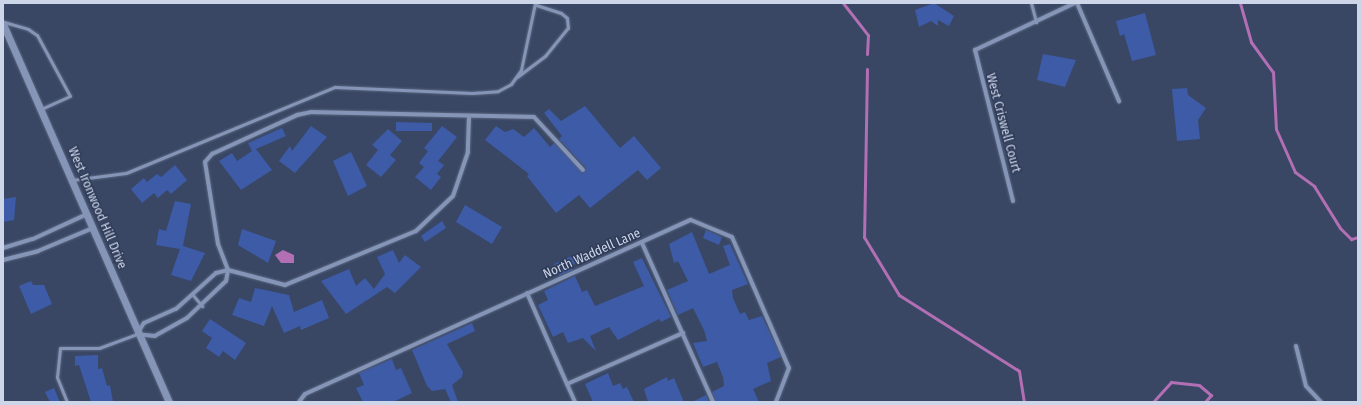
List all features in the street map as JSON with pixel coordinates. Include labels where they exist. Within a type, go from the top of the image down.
[{"type":"street","points":[[1036,22],[1076,3],[1118,101]]},
{"type":"street","name":"West Criswell Court","points":[[1013,201],[975,50],[1036,22]]},
{"type":"street","name":"West Ironwood Hill Drive","points":[[3,23],[88,214],[137,334],[168,402]]},
{"type":"street","points":[[469,117],[468,152],[453,196],[416,231],[285,286],[228,270],[216,273],[176,309],[144,323],[137,334],[155,336],[202,306],[226,281],[228,270],[218,244],[205,162],[212,154],[254,134],[311,112],[469,117],[503,115],[540,120],[583,170]]},
{"type":"street","points":[[3,248],[33,239],[88,214]]},
{"type":"street","name":"North Waddell Lane","points":[[299,402],[305,394],[691,220],[732,237],[789,368],[776,402]]},
{"type":"street","points":[[3,260],[38,251],[93,228]]},
{"type":"street","points":[[642,243],[713,402]]},
{"type":"street","points":[[527,293],[575,402]]},
{"type":"street","points":[[567,384],[682,333]]},
{"type":"street","points":[[1296,346],[1306,386],[1321,402]]},
{"type":"lane","points":[[1031,3],[1036,22]]},
{"type":"lane","points":[[72,180],[126,173],[321,90],[349,86],[488,92],[503,89],[545,56],[568,28],[567,18],[561,13],[535,4],[517,77]]},
{"type":"lane","points":[[3,23],[28,29],[37,35],[70,96],[41,109]]},
{"type":"lane","points":[[192,294],[202,306]]},
{"type":"lane","points":[[67,402],[57,377],[60,348],[100,348],[137,334]]},
{"type":"shaded area","points":[[283,250],[294,255],[294,263],[281,263],[275,255]]},
{"type":"building","points":[[934,3],[954,16],[949,26],[938,20],[938,26],[931,21],[919,27],[915,10]]},
{"type":"building","points":[[1145,13],[1156,55],[1132,61],[1124,34],[1120,36],[1116,21]]},
{"type":"building","points":[[1043,54],[1076,60],[1065,87],[1037,80]]},
{"type":"building","points":[[1187,88],[1188,95],[1206,108],[1198,120],[1200,139],[1177,141],[1172,89]]},
{"type":"building","points":[[585,106],[620,148],[634,136],[661,168],[647,180],[638,170],[590,208],[579,195],[556,213],[527,176],[529,174],[485,140],[496,126],[505,132],[513,129],[524,137],[534,128],[550,147],[554,143],[584,173],[586,168],[559,139],[562,136],[544,113],[549,109],[561,121]]},
{"type":"building","points":[[396,122],[432,123],[432,131],[396,131]]},
{"type":"building","points":[[311,126],[327,137],[295,173],[279,161],[290,146],[292,151]]},
{"type":"building","points":[[442,126],[457,137],[438,161],[444,165],[437,174],[441,177],[431,190],[415,177],[424,167],[419,163],[428,151],[424,148]]},
{"type":"building","points":[[282,128],[286,136],[256,149],[272,170],[241,190],[219,161],[232,153],[237,161],[252,151],[248,143]]},
{"type":"building","points":[[388,129],[402,141],[390,155],[396,160],[381,177],[366,165],[378,150],[372,145]]},
{"type":"building","points":[[351,152],[367,186],[348,196],[333,161]]},
{"type":"building","points":[[175,165],[187,180],[171,194],[167,190],[158,198],[154,193],[142,203],[131,189],[144,178],[147,182],[157,174],[161,177]]},
{"type":"building","points":[[16,197],[14,220],[3,222],[3,199]]},
{"type":"building","points":[[175,201],[191,204],[183,246],[205,253],[191,281],[171,275],[180,249],[156,245],[159,229],[166,231]]},
{"type":"building","points":[[465,205],[502,227],[492,244],[456,222]]},
{"type":"building","points":[[442,221],[446,228],[425,242],[421,236]]},
{"type":"building","points":[[242,229],[276,241],[268,263],[238,245]]},
{"type":"building","points":[[706,230],[722,237],[719,245],[703,238]]},
{"type":"building","points":[[692,232],[709,274],[730,265],[723,246],[730,244],[748,284],[732,290],[733,298],[740,314],[745,312],[749,320],[762,316],[781,357],[767,363],[771,381],[753,389],[759,402],[716,402],[712,392],[724,386],[723,377],[717,362],[703,367],[693,343],[707,341],[704,330],[693,308],[678,315],[667,290],[688,281],[678,261],[674,263],[669,244]]},
{"type":"building","points":[[393,250],[399,263],[405,255],[421,267],[395,293],[387,287],[346,314],[321,281],[349,269],[356,286],[365,278],[374,289],[385,274],[377,257]]},
{"type":"building","points":[[572,256],[575,264],[571,266],[573,270],[559,276],[554,264]]},
{"type":"building","points":[[642,258],[671,317],[661,322],[659,319],[618,340],[609,327],[590,336],[596,351],[583,338],[568,343],[563,332],[553,337],[538,305],[548,300],[544,291],[575,276],[582,292],[587,290],[595,306],[644,286],[633,262]]},
{"type":"building","points":[[31,281],[33,285],[44,285],[52,304],[31,314],[19,286]]},
{"type":"building","points":[[255,288],[289,295],[294,312],[322,300],[329,318],[301,330],[300,326],[284,333],[272,306],[264,326],[232,315],[239,298],[251,302]]},
{"type":"building","points":[[210,319],[246,343],[235,360],[223,351],[219,357],[206,348],[212,338],[202,331]]},
{"type":"building","points":[[472,323],[475,331],[447,344],[463,372],[462,377],[452,385],[458,402],[451,402],[445,389],[432,391],[427,386],[412,350]]},
{"type":"building","points":[[98,355],[98,369],[102,368],[107,386],[110,385],[113,402],[91,402],[79,365],[75,366],[75,356]]},
{"type":"building","points":[[392,359],[396,370],[401,368],[412,393],[393,402],[363,402],[356,388],[364,385],[359,373]]},
{"type":"building","points":[[608,373],[613,386],[620,383],[623,389],[627,387],[634,402],[593,402],[585,384]]},
{"type":"building","points":[[667,377],[668,381],[674,378],[684,402],[648,402],[644,389]]},
{"type":"building","points":[[54,388],[60,402],[50,402],[45,392]]},
{"type":"building","points":[[706,395],[709,402],[692,402]]},
{"type":"waterway","points":[[843,3],[868,35],[867,54]]},
{"type":"waterway","points":[[1240,3],[1251,42],[1273,72],[1276,129],[1295,172],[1314,186],[1340,228],[1351,239],[1358,237]]},
{"type":"waterway","points":[[867,69],[864,237],[899,295],[1019,371],[1024,402]]},
{"type":"waterway","points":[[1153,402],[1171,382],[1199,385],[1211,395],[1205,402]]}]
